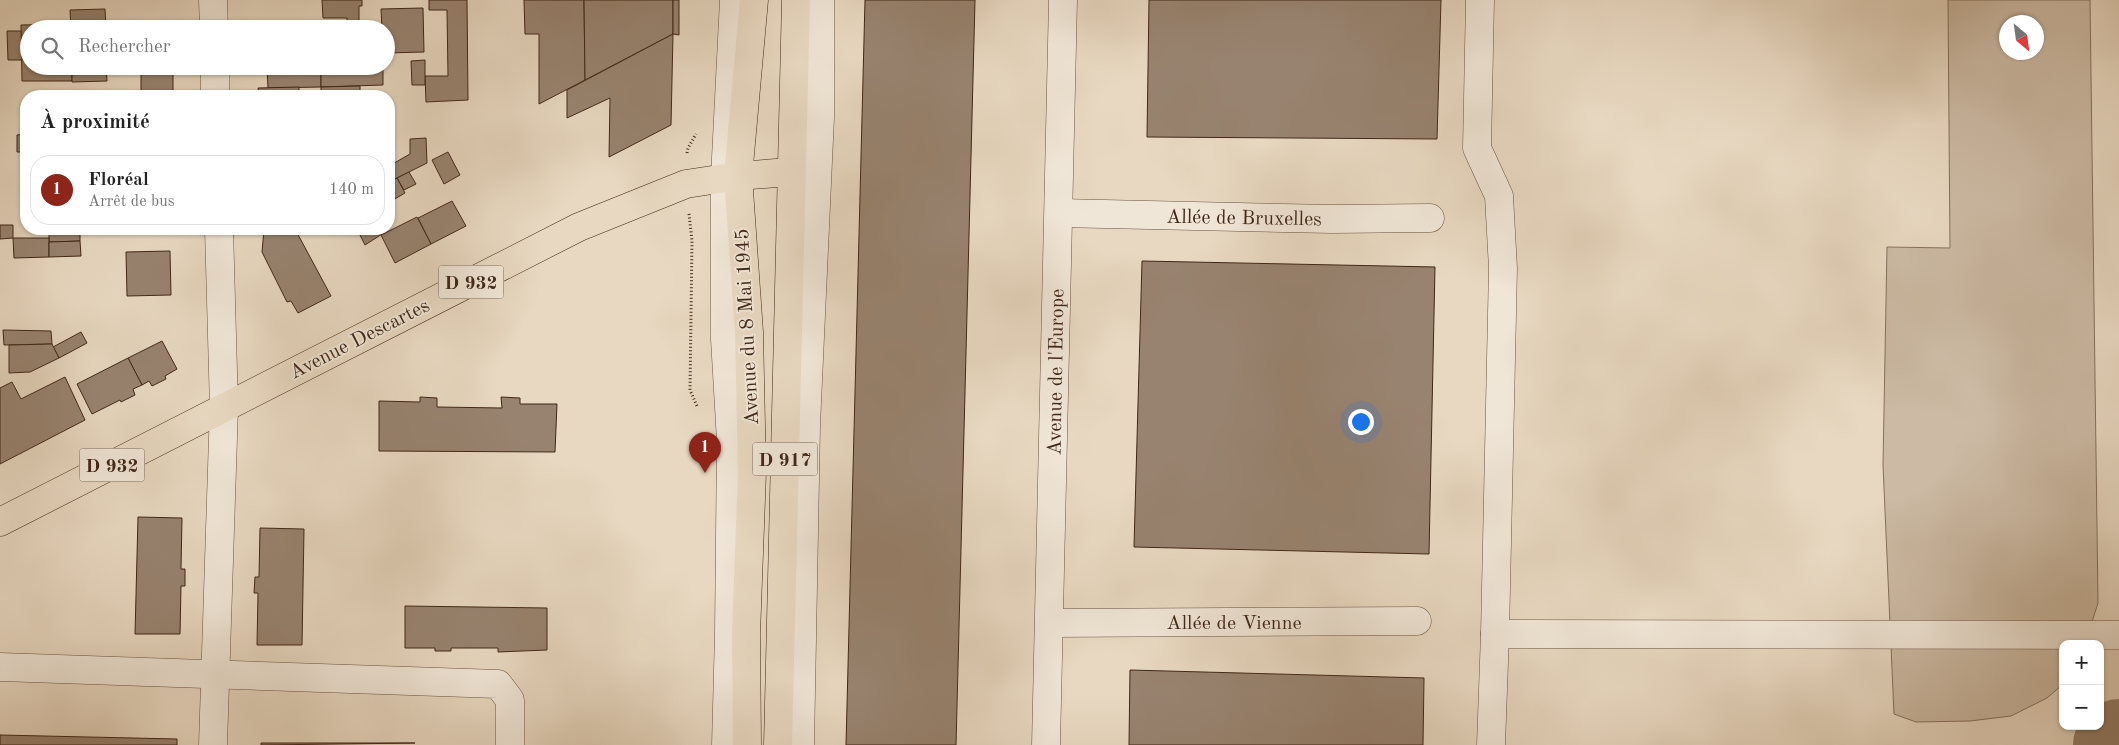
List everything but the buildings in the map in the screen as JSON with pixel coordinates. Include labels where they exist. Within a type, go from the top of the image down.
[{"type":"main road","name":"Avenue du 8 Mai 1945","points":[[747,745],[746,634],[751,462],[749,332],[732,177],[754,0]]},
{"type":"main road","name":"Avenue du 8 Mai 1945","points":[[778,745],[790,172],[796,0]]},
{"type":"main road","name":"Avenue Descartes","points":[[0,522],[579,227],[686,184],[732,177],[790,172]]},
{"type":"street","points":[[213,0],[214,20]]},
{"type":"street","points":[[726,745],[729,634],[730,441],[725,338],[732,177],[734,0]]},
{"type":"street","points":[[800,745],[806,425],[817,171],[820,0]]},
{"type":"street","name":"Avenue de l'Europe","points":[[1046,745],[1064,0]]},
{"type":"street","points":[[1480,0],[1477,148],[1499,196],[1503,268],[1491,745]]},
{"type":"street","points":[[214,75],[215,90]]},
{"type":"street","name":"Avenue Descartes","points":[[790,172],[817,171]]},
{"type":"street","name":"Allée de Bruxelles","points":[[1059,214],[1322,219],[1430,218]]},
{"type":"street","points":[[213,745],[224,407],[218,235]]},
{"type":"street","name":"Allée de Vienne","points":[[1050,623],[1417,621]]},
{"type":"street","points":[[1495,634],[2119,635]]},
{"type":"street","points":[[0,667],[214,676],[498,684],[510,700],[510,745]]},
{"type":"shaded area","points":[[1948,0],[2090,0],[2098,603],[2086,640],[2059,640],[2059,688],[2047,698],[2011,716],[1970,721],[1916,722],[1894,714],[1883,465],[1887,247],[1950,248]]},
{"type":"taxiway","points":[[2116,745],[2119,742]]},
{"type":"place","name":"Floréal","points":[[705,473]]}]
